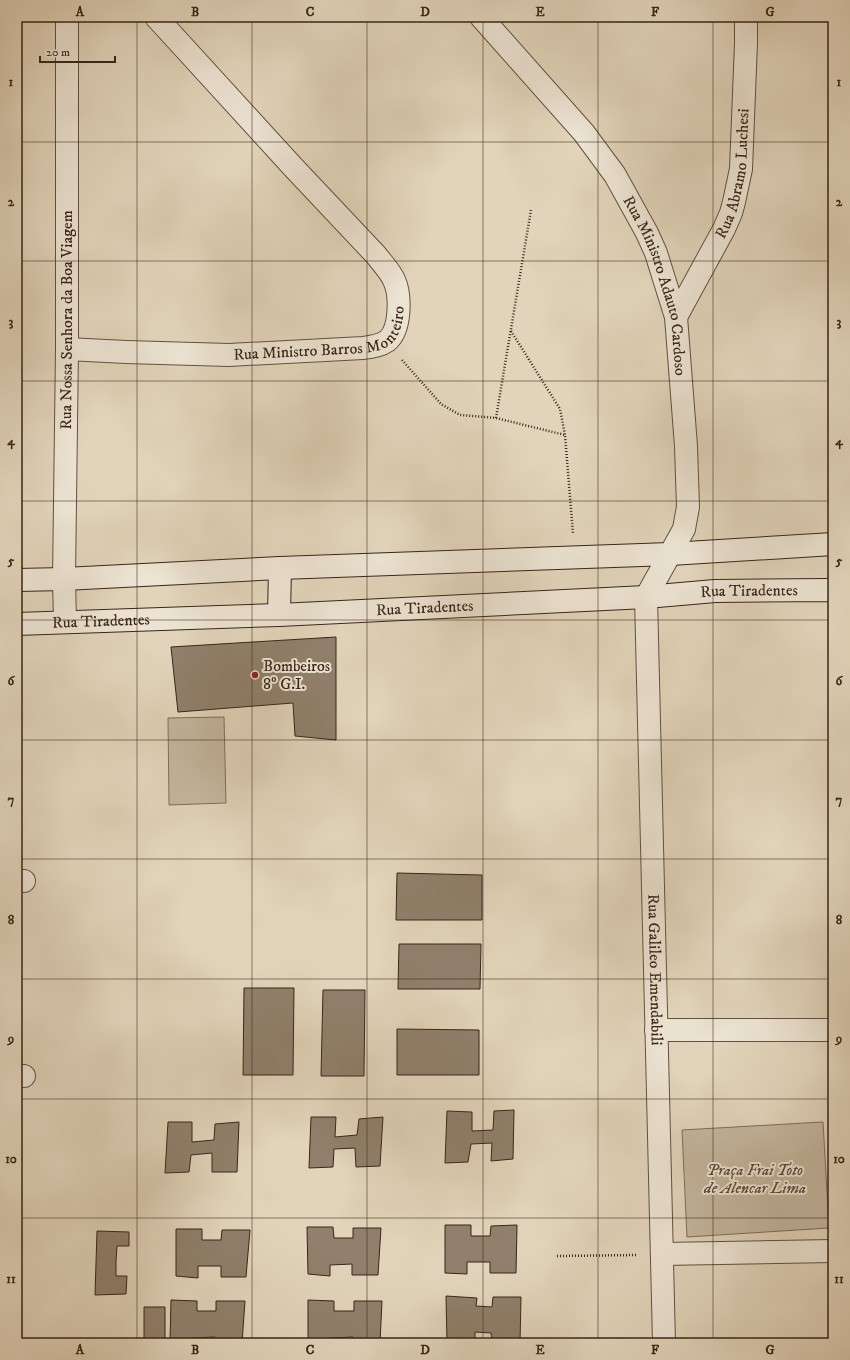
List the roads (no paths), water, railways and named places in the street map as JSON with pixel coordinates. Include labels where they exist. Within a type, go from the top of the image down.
[{"type":"street","name":"Rua Nossa Senhora da Boa Viagem","points":[[65,622],[67,17]]},
{"type":"street","name":"Rua Ministro Barros Monteiro","points":[[67,349],[229,355],[363,348],[386,342],[393,334],[398,317],[398,294],[394,279],[376,255],[293,167],[156,17]]},
{"type":"street","name":"Rua Ministro Adauto Cardoso","points":[[481,17],[584,133],[615,175],[647,233],[656,253],[676,318],[686,446],[688,507],[684,529],[646,597]]},
{"type":"street","name":"Rua Abramo Luchesi","points":[[676,318],[724,229],[734,202],[740,169],[746,17]]},
{"type":"street","points":[[17,580],[575,556],[670,554],[833,544]]},
{"type":"street","points":[[279,615],[280,568]]},
{"type":"street","name":"Rua Tiradentes","points":[[17,624],[279,615],[646,597],[715,591],[833,591]]},
{"type":"street","name":"Rua Galileo Emendabili","points":[[646,597],[664,1343]]},
{"type":"street","points":[[656,1030],[833,1030]]},
{"type":"street","points":[[662,1254],[833,1251]]},
{"type":"place","name":"Bombeiros 8º G.I.","points":[[255,675]]},
{"type":"park label","name":"Praça Frai Toto de Alencar Lima","points":[[755,1179]]}]
